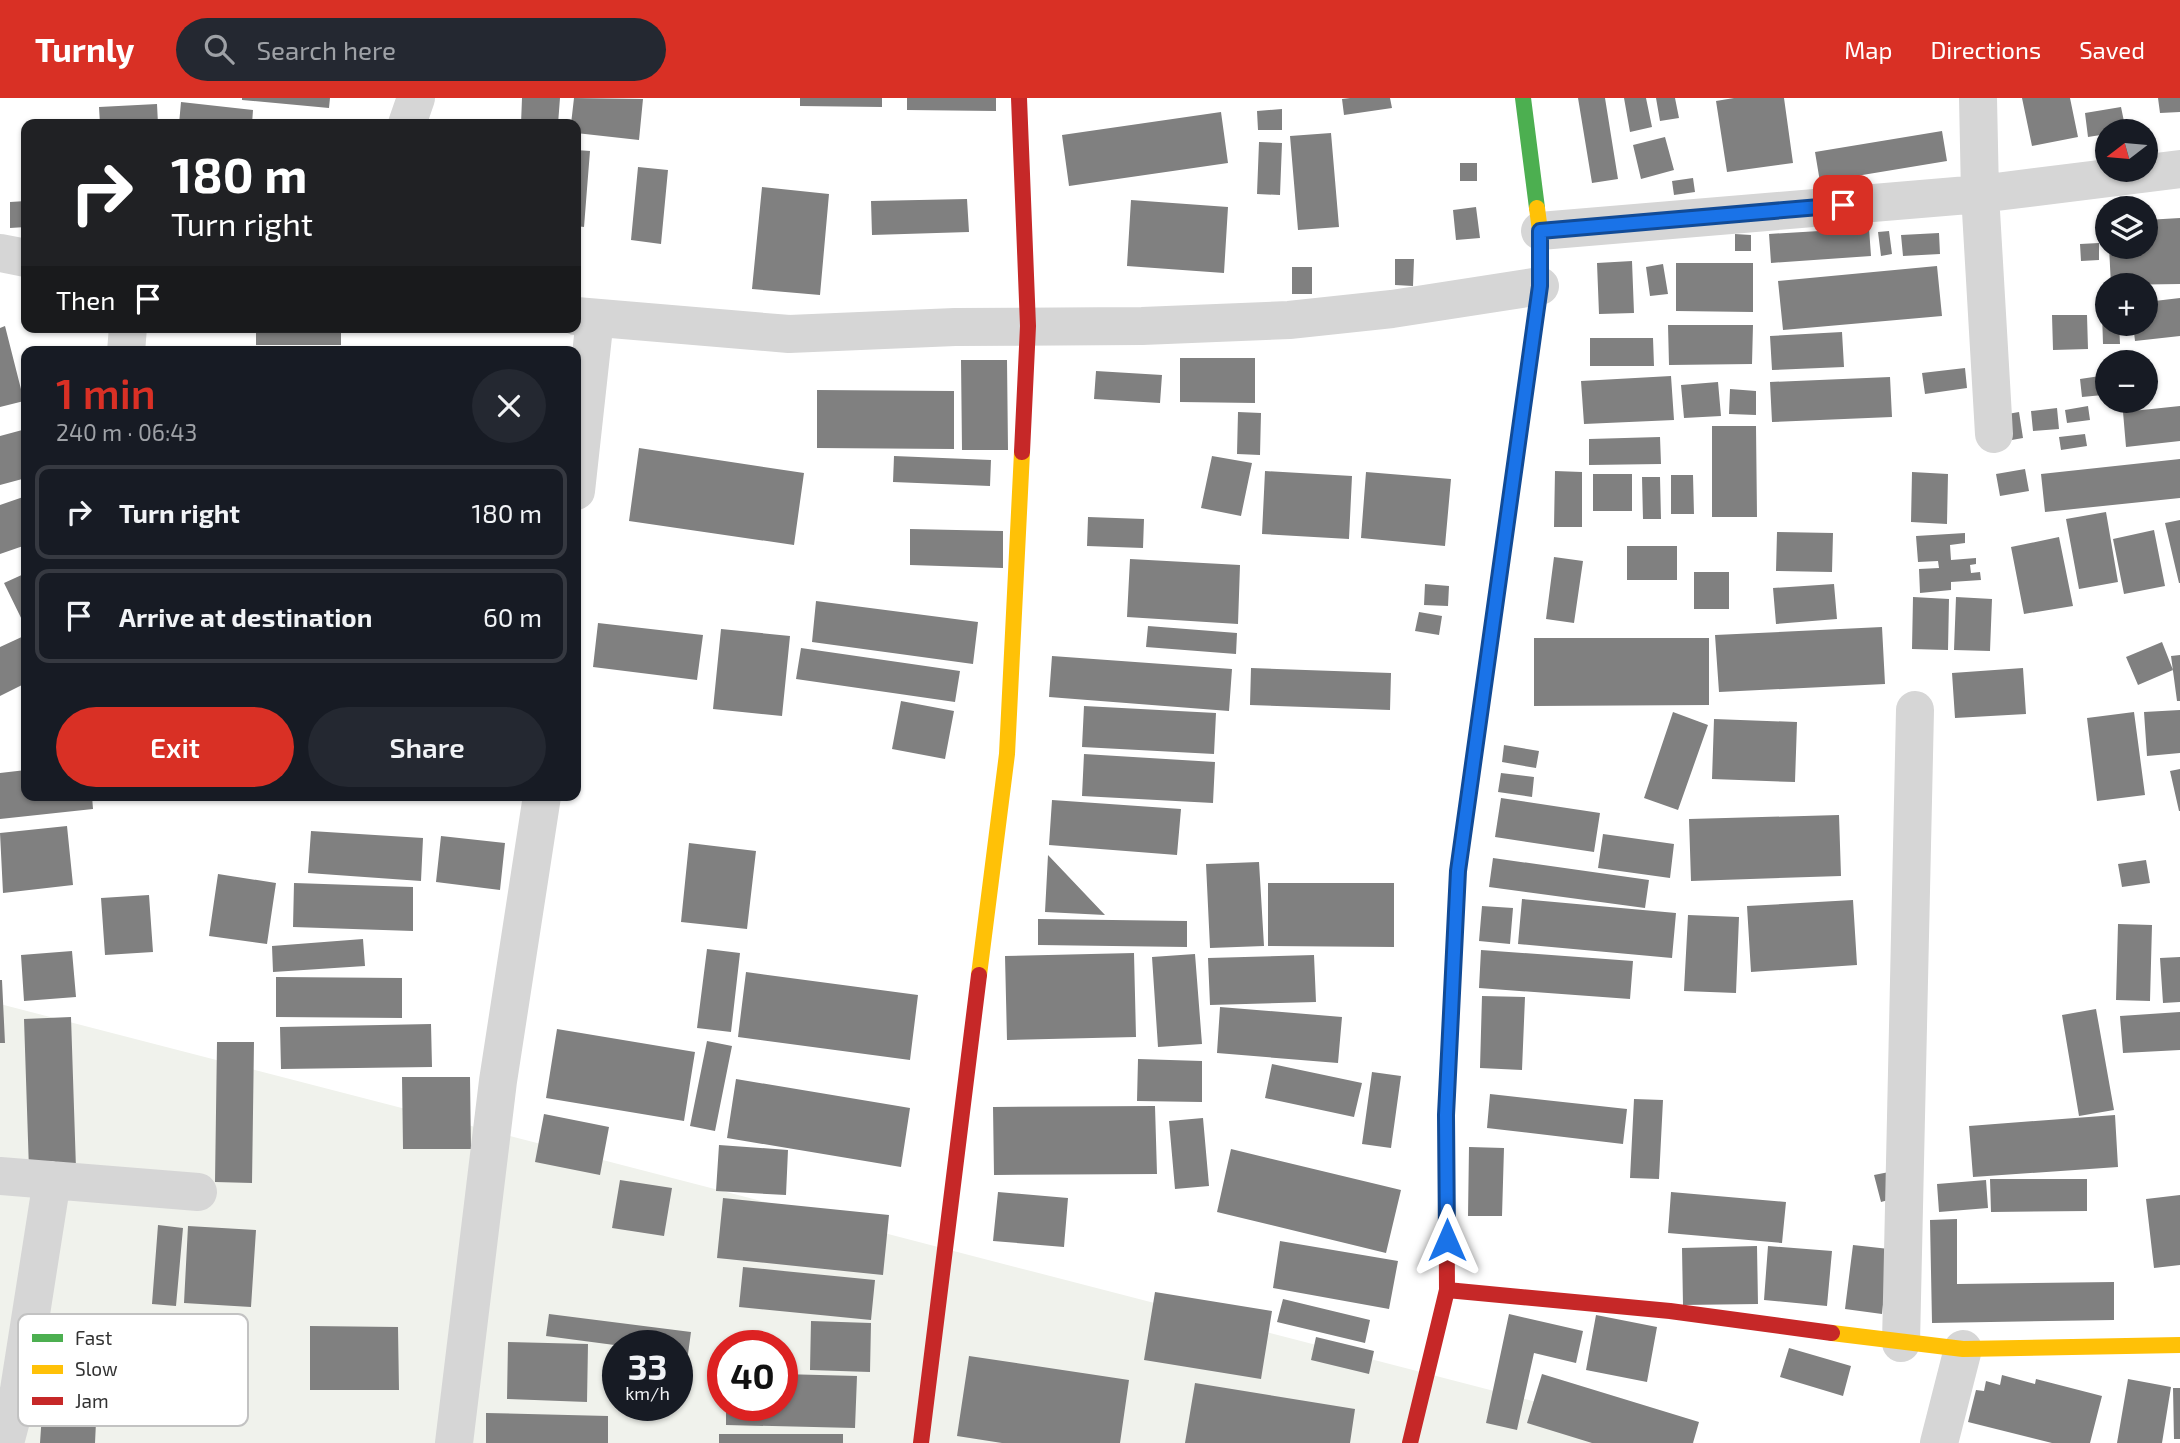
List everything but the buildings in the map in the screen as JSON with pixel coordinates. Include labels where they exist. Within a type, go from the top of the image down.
[{"type":"street","points":[[409,119],[416,98]]},
{"type":"street","points":[[922,1443],[1007,754],[1028,326],[1019,98]]},
{"type":"street","points":[[1410,1443],[1447,1290],[1446,1115],[1458,871],[1540,286],[1540,231],[1523,98]]},
{"type":"street","points":[[1978,98],[1980,194],[1994,434]]},
{"type":"street","points":[[1540,231],[1980,194],[2180,169]]},
{"type":"street","points":[[0,253],[21,257]]},
{"type":"street","points":[[581,394],[585,317],[789,334],[1028,326],[1142,326],[1289,320],[1392,309],[1540,286]]},
{"type":"street","points":[[1901,1343],[1916,710]]},
{"type":"street","points":[[454,1443],[498,1081],[540,801]]},
{"type":"street","points":[[0,1176],[198,1192]]},
{"type":"street","points":[[31,1314],[52,1180]]},
{"type":"street","points":[[1447,1290],[1671,1311],[1963,1349],[2180,1345]]},
{"type":"street","points":[[1939,1443],[1963,1349]]},
{"type":"street","points":[[5,1443],[18,1394]]},
{"type":"shaded area","points":[[0,1004],[1695,1443],[0,1443]]},
{"type":"traffic: fast","points":[[1523,98],[1537,208]]},
{"type":"traffic: fast","points":[[1463,837],[1504,542]]},
{"type":"traffic: slow","points":[[1504,542],[1540,286],[1540,231],[1537,208]]},
{"type":"traffic: slow","points":[[979,975],[1007,754],[1022,452]]},
{"type":"traffic: slow","points":[[1832,1333],[1963,1349],[2180,1345]]},
{"type":"traffic: jam","points":[[1019,98],[1028,326],[1022,452]]},
{"type":"traffic: jam","points":[[1410,1443],[1447,1290],[1446,1115],[1458,871],[1463,837]]},
{"type":"traffic: jam","points":[[921,1443],[979,975]]},
{"type":"traffic: jam","points":[[1447,1290],[1670,1311],[1832,1333]]},
{"type":"route","points":[[1447,1240],[1446,1115],[1458,871],[1540,286],[1540,231],[1843,205]]}]
